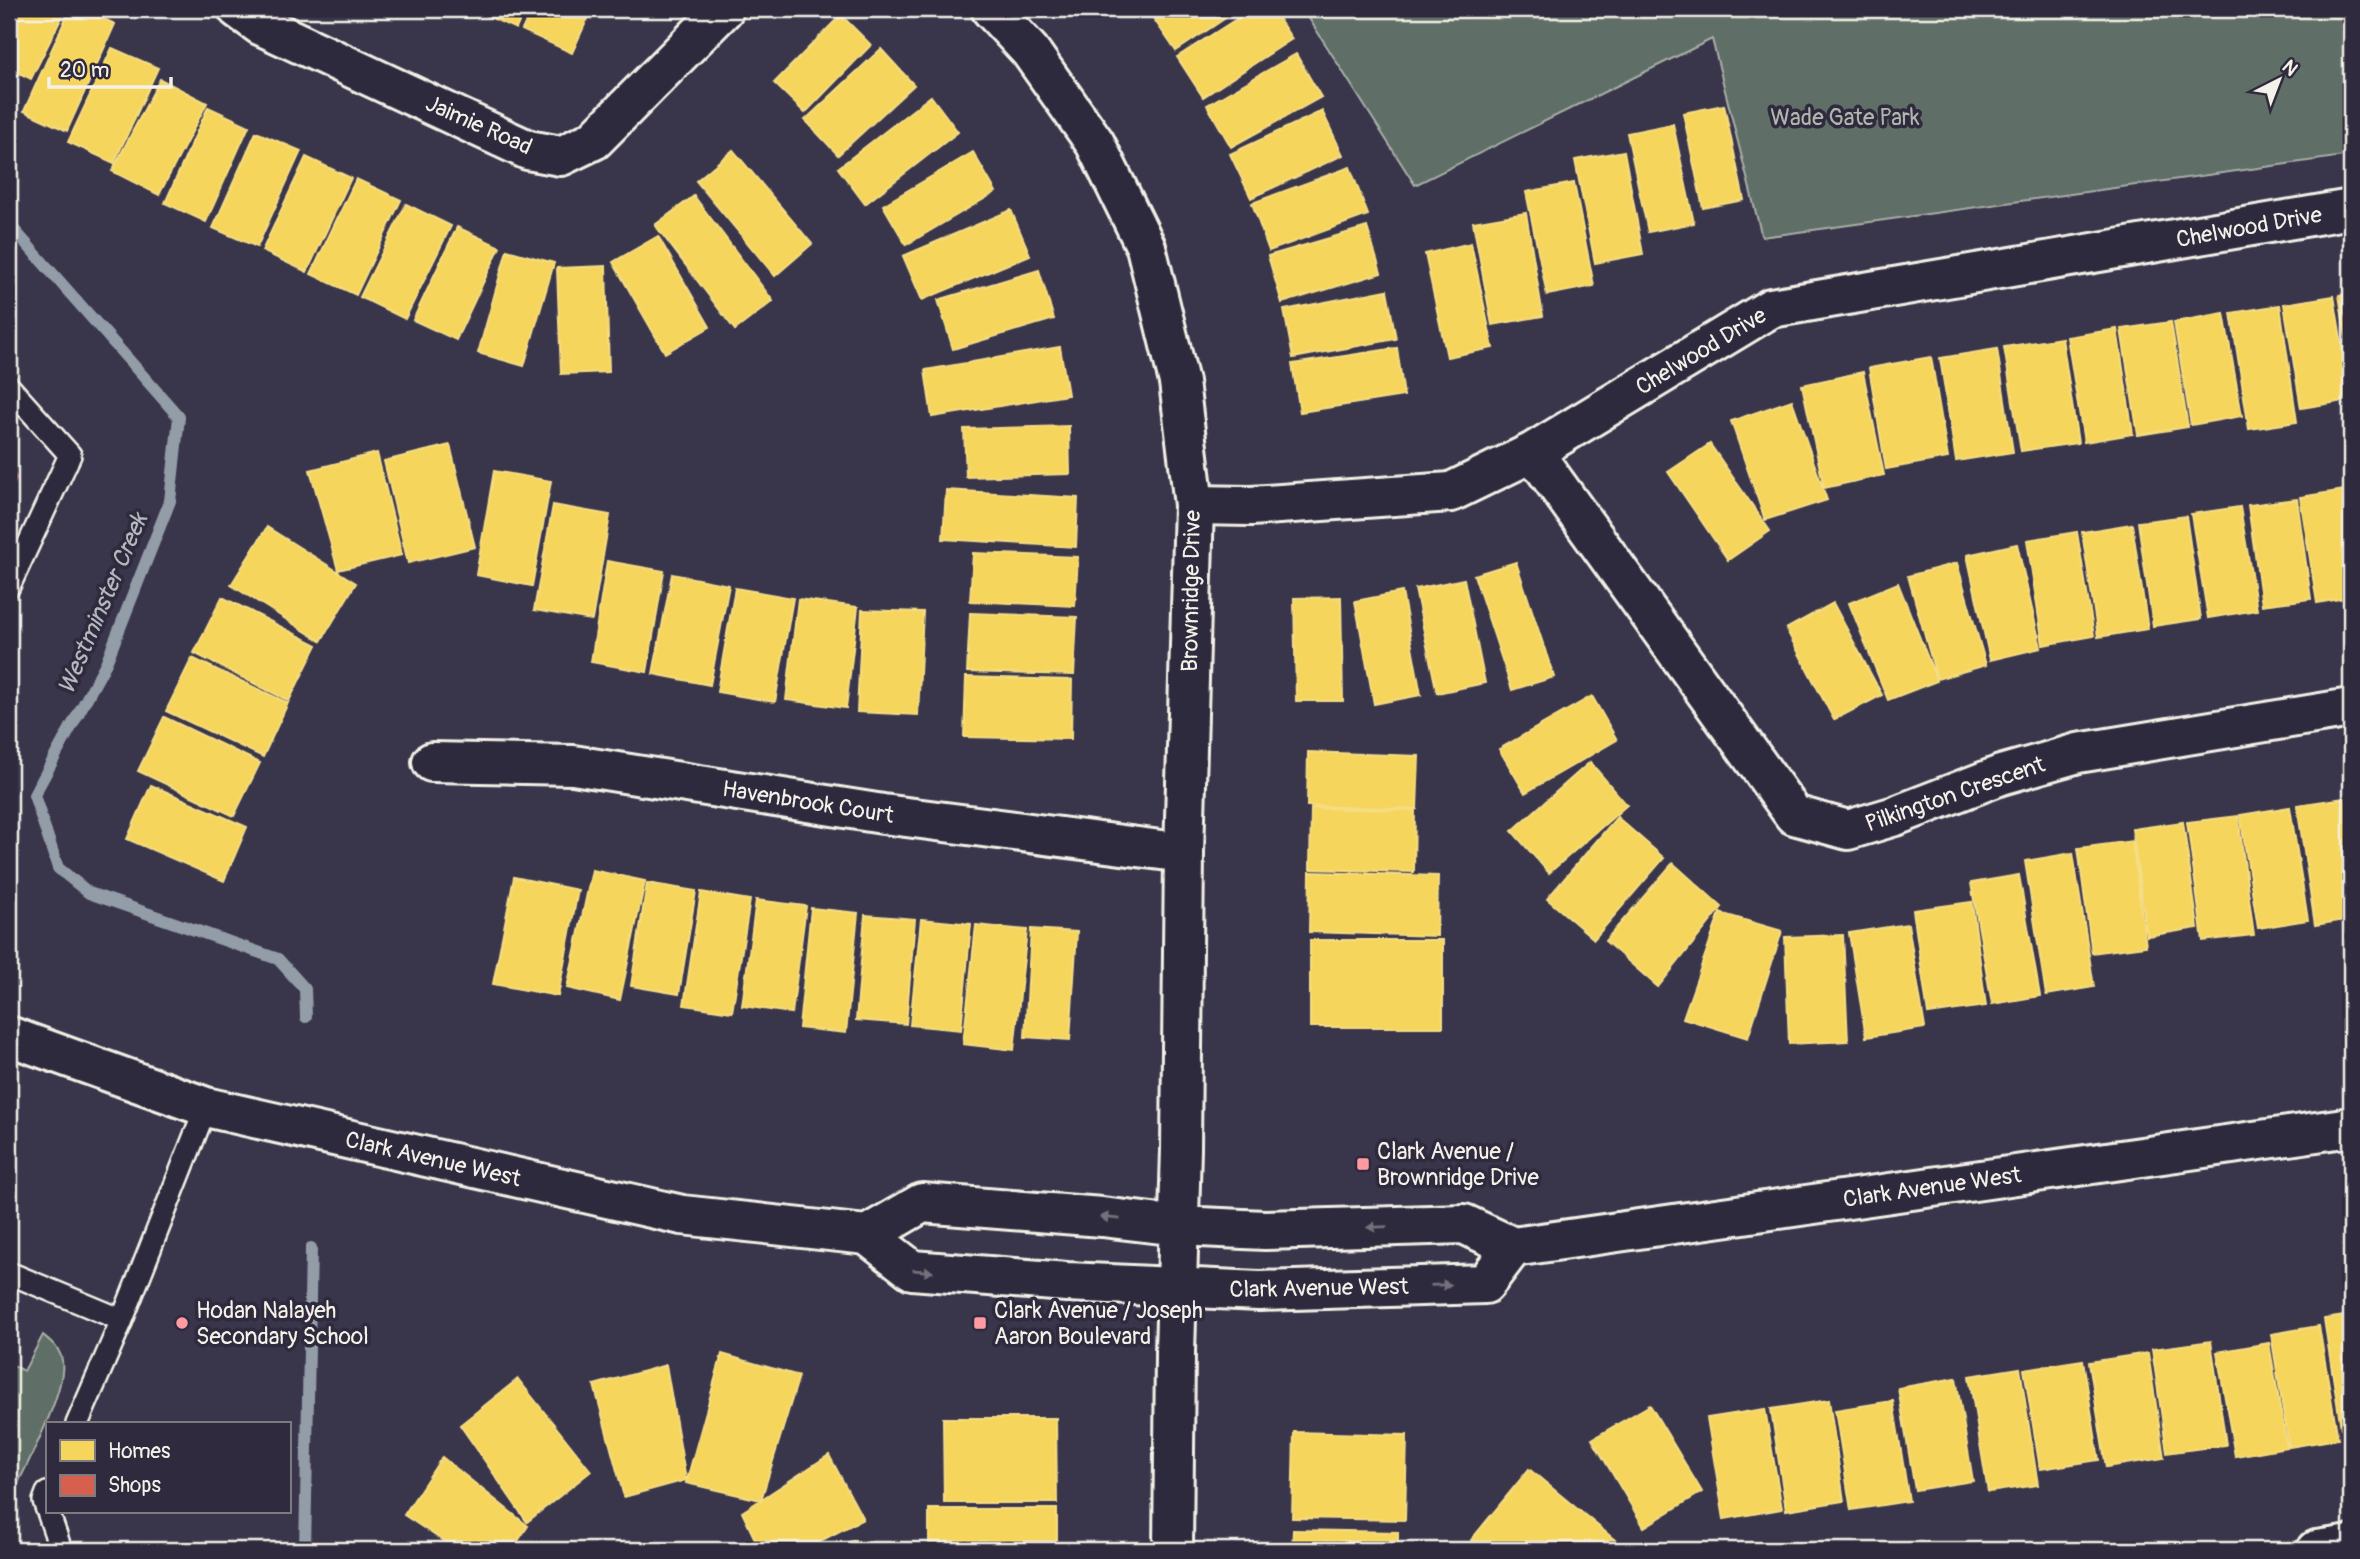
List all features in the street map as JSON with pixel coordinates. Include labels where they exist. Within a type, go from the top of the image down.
[{"type":"street","name":"Jaimie Road","points":[[238,9],[260,25],[528,150],[561,156],[594,140],[724,9]]},
{"type":"street","name":"Brownridge Drive","points":[[990,9],[1030,51],[1095,144],[1146,247],[1179,382],[1194,505],[1184,853],[1172,1550]]},
{"type":"street","name":"Chelwood Drive","points":[[1194,505],[1251,506],[1451,492],[1533,453],[1771,308],[2351,209]]},
{"type":"street","name":"Pilkington Crescent","points":[[1533,453],[1794,815],[1848,830],[1895,816],[2001,775],[2078,752],[2351,708]]},
{"type":"street","name":"Havenbrook Court","points":[[432,762],[573,765],[883,814],[1184,853]]},
{"type":"street","name":"Clark Avenue West","points":[[9,1036],[206,1107],[682,1215],[867,1235],[912,1270],[1177,1288],[1259,1291],[1485,1284],[1513,1247],[2351,1127]]},
{"type":"street","points":[[867,1235],[922,1203],[1178,1226],[1282,1231],[1464,1224],[1513,1247]]},
{"type":"street","points":[[2316,1550],[2351,1545]]},
{"type":"lane","points":[[9,387],[71,455],[9,586]]},
{"type":"lane","points":[[78,1422],[122,1320],[206,1107]]},
{"type":"lane","points":[[9,1273],[122,1320]]},
{"type":"lane","points":[[49,1514],[61,1550]]},
{"type":"green space","name":"Wade Gate Park","points":[[1303,9],[2351,9],[2351,155],[1762,237],[1712,39],[1415,185]]},
{"type":"green space","points":[[43,1335],[61,1356],[60,1385],[37,1445],[13,1494],[9,1495],[9,1363],[24,1371]]},
{"type":"building: Homes","points":[[9,9],[66,9],[31,79],[9,68]]},
{"type":"building: Homes","points":[[70,9],[82,9],[115,24],[67,131],[24,111]]},
{"type":"building: Homes","points":[[481,9],[525,9],[516,29],[479,12]]},
{"type":"building: Homes","points":[[532,9],[592,9],[572,53],[522,30]]},
{"type":"building: Homes","points":[[1154,9],[1239,9],[1176,51],[1149,12]]},
{"type":"building: Homes","points":[[1252,9],[1272,9],[1292,39],[1203,97],[1177,57]]},
{"type":"building: Homes","points":[[841,15],[871,45],[805,113],[774,83]]},
{"type":"building: Homes","points":[[112,48],[158,68],[114,163],[68,142]]},
{"type":"building: Homes","points":[[881,49],[914,85],[838,155],[805,120]]},
{"type":"building: Homes","points":[[1296,54],[1321,97],[1231,147],[1207,105]]},
{"type":"building: Homes","points":[[160,79],[207,103],[159,195],[112,171]]},
{"type":"building: Homes","points":[[931,96],[958,132],[865,204],[838,168]]},
{"type":"building: Homes","points":[[1724,105],[1744,200],[1703,208],[1683,113]]},
{"type":"building: Homes","points":[[208,107],[249,126],[206,222],[165,203]]},
{"type":"building: Homes","points":[[1322,111],[1343,155],[1251,198],[1230,154]]},
{"type":"building: Homes","points":[[1673,124],[1694,223],[1648,232],[1627,133]]},
{"type":"building: Homes","points":[[256,132],[301,151],[257,247],[213,228]]},
{"type":"building: Homes","points":[[733,150],[812,244],[775,276],[696,181]]},
{"type":"building: Homes","points":[[1624,151],[1643,254],[1595,263],[1575,160]]},
{"type":"building: Homes","points":[[973,152],[996,192],[906,245],[883,205]]},
{"type":"building: Homes","points":[[306,157],[351,178],[307,272],[262,251]]},
{"type":"building: Homes","points":[[1350,167],[1368,215],[1269,251],[1252,203]]},
{"type":"building: Homes","points":[[356,179],[401,200],[356,295],[311,274]]},
{"type":"building: Homes","points":[[1574,183],[1594,286],[1547,295],[1526,192]]},
{"type":"building: Homes","points":[[694,196],[773,301],[735,330],[655,225]]},
{"type":"building: Homes","points":[[406,204],[451,226],[405,319],[360,297]]},
{"type":"building: Homes","points":[[1011,210],[1030,255],[922,300],[903,256]]},
{"type":"building: Homes","points":[[1526,213],[1543,316],[1492,325],[1473,222]]},
{"type":"building: Homes","points":[[457,227],[500,247],[456,340],[413,320]]},
{"type":"building: Homes","points":[[1367,227],[1381,273],[1282,303],[1268,256]]},
{"type":"building: Homes","points":[[658,236],[710,327],[665,353],[613,262]]},
{"type":"building: Homes","points":[[1471,243],[1493,348],[1447,357],[1425,254]]},
{"type":"building: Homes","points":[[507,250],[554,263],[524,366],[478,353]]},
{"type":"building: Homes","points":[[606,266],[609,372],[561,374],[557,268]]},
{"type":"building: Homes","points":[[1039,270],[1054,319],[953,349],[938,300]]},
{"type":"building: Homes","points":[[1387,290],[1396,339],[1293,358],[1284,310]]},
{"type":"building: Homes","points":[[2351,293],[2351,370],[2339,295]]},
{"type":"building: Homes","points":[[2334,296],[2351,400],[2301,408],[2284,304]]},
{"type":"building: Homes","points":[[2280,305],[2297,422],[2249,429],[2231,313]]},
{"type":"building: Homes","points":[[2224,313],[2242,416],[2191,425],[2174,322]]},
{"type":"building: Homes","points":[[2171,322],[2188,427],[2138,435],[2121,329]]},
{"type":"building: Homes","points":[[2117,329],[2133,434],[2084,442],[2067,337]]},
{"type":"building: Homes","points":[[2062,338],[2078,443],[2021,451],[2004,347]]},
{"type":"building: Homes","points":[[1060,347],[1068,395],[932,417],[925,370]]},
{"type":"building: Homes","points":[[1397,348],[1404,396],[1300,412],[1292,364]]},
{"type":"building: Homes","points":[[1997,349],[2013,452],[1956,461],[1940,358]]},
{"type":"building: Homes","points":[[1931,357],[1948,458],[1886,469],[1869,368]]},
{"type":"building: Homes","points":[[1863,372],[1884,475],[1824,488],[1802,385]]},
{"type":"building: Homes","points":[[1792,400],[1827,500],[1765,520],[1731,421]]},
{"type":"building: Homes","points":[[1069,426],[1070,474],[966,477],[964,429]]},
{"type":"building: Homes","points":[[1710,444],[1770,531],[1728,560],[1668,472]]},
{"type":"building: Homes","points":[[450,445],[475,547],[408,563],[384,461]]},
{"type":"building: Homes","points":[[377,453],[402,555],[338,570],[310,470]]},
{"type":"building: Homes","points":[[494,471],[551,481],[532,586],[476,575]]},
{"type":"building: Homes","points":[[2351,489],[2351,597],[2317,603],[2300,497]]},
{"type":"building: Homes","points":[[946,490],[1078,498],[1076,547],[943,539]]},
{"type":"building: Homes","points":[[2297,499],[2311,599],[2262,605],[2248,505]]},
{"type":"building: Homes","points":[[553,505],[610,515],[592,620],[534,610]]},
{"type":"building: Homes","points":[[2240,507],[2257,610],[2208,618],[2191,514]]},
{"type":"building: Homes","points":[[2186,516],[2201,619],[2153,626],[2138,522]]},
{"type":"building: Homes","points":[[2132,524],[2148,629],[2098,637],[2082,532]]},
{"type":"building: Homes","points":[[267,527],[356,583],[321,641],[231,585]]},
{"type":"building: Homes","points":[[2077,532],[2094,636],[2043,645],[2027,540]]},
{"type":"building: Homes","points":[[2017,544],[2041,648],[1990,660],[1967,555]]},
{"type":"building: Homes","points":[[973,553],[1078,557],[1075,606],[970,601]]},
{"type":"building: Homes","points":[[607,561],[664,571],[647,672],[591,662]]},
{"type":"building: Homes","points":[[1516,562],[1554,677],[1512,690],[1474,575]]},
{"type":"building: Homes","points":[[1957,563],[1986,665],[1937,679],[1908,576]]},
{"type":"building: Homes","points":[[672,574],[729,585],[710,685],[653,674]]},
{"type":"building: Homes","points":[[1464,579],[1485,683],[1437,693],[1415,589]]},
{"type":"building: Homes","points":[[1898,583],[1937,681],[1888,700],[1849,603]]},
{"type":"building: Homes","points":[[735,588],[793,598],[775,702],[717,692]]},
{"type":"building: Homes","points":[[1402,592],[1421,695],[1374,704],[1355,601]]},
{"type":"building: Homes","points":[[222,597],[317,645],[289,701],[194,653]]},
{"type":"building: Homes","points":[[1341,597],[1343,701],[1296,701],[1294,598]]},
{"type":"building: Homes","points":[[798,599],[858,607],[846,708],[786,700]]},
{"type":"building: Homes","points":[[1833,603],[1882,695],[1834,720],[1786,629]]},
{"type":"building: Homes","points":[[862,610],[923,612],[918,715],[857,712]]},
{"type":"building: Homes","points":[[970,613],[1077,617],[1074,675],[967,672]]},
{"type":"building: Homes","points":[[192,658],[288,703],[263,757],[166,711]]},
{"type":"building: Homes","points":[[966,677],[1072,680],[1071,739],[964,737]]},
{"type":"building: Homes","points":[[1592,696],[1617,740],[1525,793],[1499,749]]},
{"type":"building: Homes","points":[[164,717],[260,763],[234,816],[138,771]]},
{"type":"building: Homes","points":[[1308,752],[1419,756],[1417,809],[1307,806]]},
{"type":"building: Homes","points":[[1590,762],[1627,805],[1549,873],[1512,831]]},
{"type":"building: Homes","points":[[151,785],[247,827],[224,881],[127,839]]},
{"type":"building: Homes","points":[[2345,798],[2351,837],[2351,919],[2315,925],[2297,805]]},
{"type":"building: Homes","points":[[2290,807],[2308,920],[2258,928],[2240,815]]},
{"type":"building: Homes","points":[[1311,808],[1415,810],[1414,872],[1310,869]]},
{"type":"building: Homes","points":[[2238,816],[2254,935],[2203,941],[2187,822]]},
{"type":"building: Homes","points":[[1617,817],[1664,858],[1594,939],[1547,899]]},
{"type":"building: Homes","points":[[2183,822],[2198,928],[2147,936],[2132,829]]},
{"type":"building: Homes","points":[[2132,841],[2146,946],[2092,953],[2078,848]]},
{"type":"building: Homes","points":[[2073,853],[2094,987],[2046,995],[2025,861]]},
{"type":"building: Homes","points":[[1673,863],[1722,907],[1658,987],[1605,941]]},
{"type":"building: Homes","points":[[592,870],[645,881],[620,1000],[567,988]]},
{"type":"building: Homes","points":[[1310,872],[1438,876],[1437,936],[1309,932]]},
{"type":"building: Homes","points":[[2019,875],[2040,996],[1992,1004],[1971,883]]},
{"type":"building: Homes","points":[[514,877],[578,890],[558,996],[493,984]]},
{"type":"building: Homes","points":[[647,883],[696,891],[679,994],[631,986]]},
{"type":"building: Homes","points":[[701,892],[750,900],[732,1012],[684,1005]]},
{"type":"building: Homes","points":[[756,900],[806,906],[792,1013],[742,1006]]},
{"type":"building: Homes","points":[[1972,902],[1986,1006],[1928,1014],[1913,910]]},
{"type":"building: Homes","points":[[811,908],[858,913],[846,1033],[799,1028]]},
{"type":"building: Homes","points":[[1720,913],[1782,931],[1748,1038],[1683,1018]]},
{"type":"building: Homes","points":[[865,915],[915,919],[906,1024],[856,1020]]},
{"type":"building: Homes","points":[[921,919],[971,924],[961,1030],[910,1025]]},
{"type":"building: Homes","points":[[1908,924],[1925,1028],[1866,1037],[1849,933]]},
{"type":"building: Homes","points":[[976,925],[1027,930],[1014,1050],[963,1044]]},
{"type":"building: Homes","points":[[1031,929],[1077,932],[1070,1040],[1025,1037]]},
{"type":"building: Homes","points":[[1843,935],[1848,1041],[1789,1044],[1785,937]]},
{"type":"building: Homes","points":[[1310,940],[1443,940],[1443,1027],[1310,1027]]},
{"type":"building: Homes","points":[[2351,1315],[2351,1426],[2341,1428],[2324,1319]]},
{"type":"building: Homes","points":[[2319,1326],[2338,1439],[2289,1447],[2271,1334]]},
{"type":"building: Homes","points":[[2211,1341],[2226,1445],[2167,1453],[2152,1349]]},
{"type":"building: Homes","points":[[2269,1343],[2287,1447],[2235,1456],[2217,1352]]},
{"type":"building: Homes","points":[[2148,1353],[2164,1458],[2106,1467],[2089,1362]]},
{"type":"building: Homes","points":[[722,1354],[799,1376],[761,1500],[686,1483]]},
{"type":"building: Homes","points":[[2083,1360],[2099,1460],[2040,1469],[2024,1369]]},
{"type":"building: Homes","points":[[666,1365],[686,1480],[624,1497],[594,1385]]},
{"type":"building: Homes","points":[[2020,1368],[2038,1485],[1988,1492],[1969,1376]]},
{"type":"building: Homes","points":[[1956,1378],[1973,1481],[1915,1490],[1898,1388]]},
{"type":"building: Homes","points":[[518,1379],[591,1471],[527,1522],[460,1425]]},
{"type":"building: Homes","points":[[1829,1400],[1844,1501],[1786,1510],[1771,1409]]},
{"type":"building: Homes","points":[[1893,1401],[1909,1501],[1851,1510],[1835,1410]]},
{"type":"building: Homes","points":[[1650,1405],[1702,1492],[1644,1527],[1592,1439]]},
{"type":"building: Homes","points":[[1765,1409],[1782,1509],[1724,1519],[1707,1418]]},
{"type":"building: Homes","points":[[943,1418],[1056,1418],[1057,1503],[944,1503]]},
{"type":"building: Homes","points":[[1294,1432],[1407,1435],[1405,1520],[1292,1518]]},
{"type":"building: Homes","points":[[829,1455],[863,1519],[803,1550],[760,1550],[742,1512]]},
{"type":"building: Homes","points":[[442,1457],[528,1526],[512,1550],[457,1550],[404,1515]]},
{"type":"building: Homes","points":[[1529,1469],[1626,1549],[1483,1550],[1471,1540]]},
{"type":"building: Homes","points":[[929,1509],[1057,1509],[1057,1550],[929,1550]]},
{"type":"building: Homes","points":[[1293,1530],[1398,1532],[1398,1550],[1292,1550]]},
{"type":"building: Homes","points":[[855,1540],[857,1550],[824,1550]]},
{"type":"building: Shops","points":[[9,459],[16,479],[9,496]]},
{"type":"waterway","name":"Westminster Creek","points":[[9,224],[179,417],[170,501],[106,663],[34,795],[58,868],[89,893],[278,959],[305,989],[306,1017]]},
{"type":"waterway","name":"Westminster Creek","points":[[305,1550],[311,1248]]},
{"type":"place","name":"Clark Avenue / Brownridge Drive","points":[[1363,1164]]},
{"type":"place","name":"Hodan Nalayeh Secondary School","points":[[182,1323]]},
{"type":"place","name":"Clark Avenue / Joseph Aaron Boulevard","points":[[980,1323]]}]
